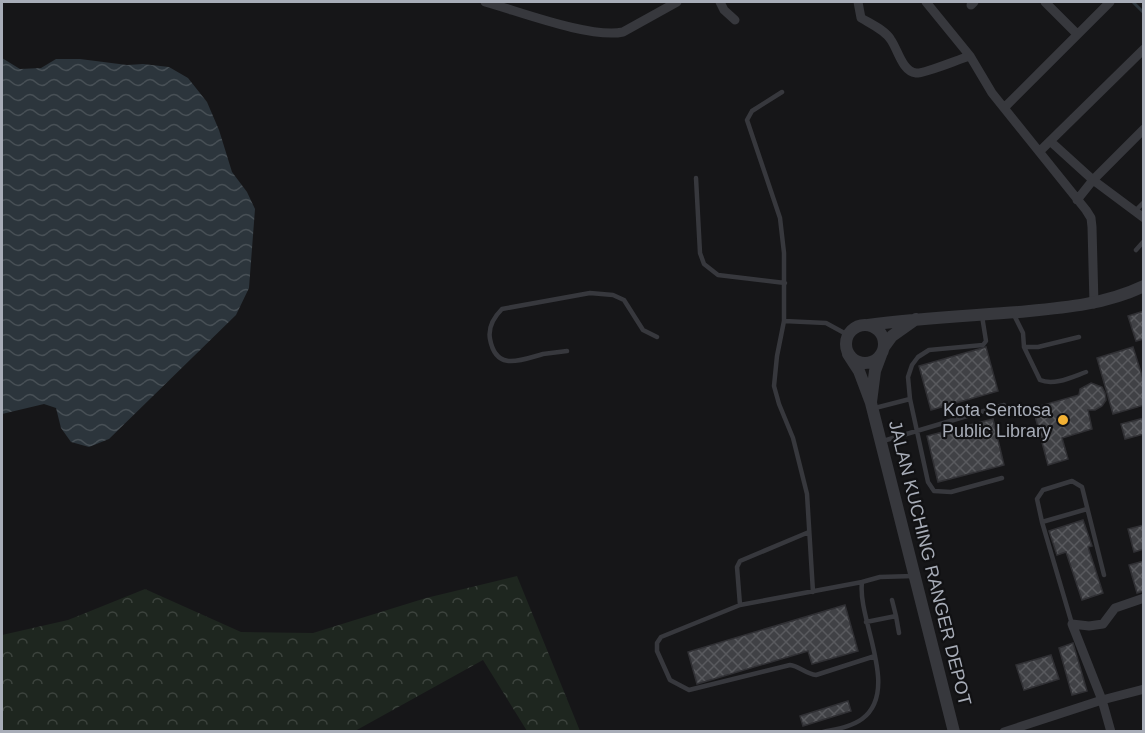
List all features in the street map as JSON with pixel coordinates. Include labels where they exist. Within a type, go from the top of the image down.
[{"type":"street","points":[[485,2],[579,29],[616,33],[623,32],[676,2]]},
{"type":"street","points":[[720,2],[723,10],[735,20]]},
{"type":"street","points":[[858,2],[861,18],[885,32],[906,68],[914,73],[923,73],[970,56]]},
{"type":"street","points":[[926,2],[970,56],[992,93],[1040,151],[1090,218],[1094,303]]},
{"type":"street","points":[[1045,2],[1077,34]]},
{"type":"street","points":[[1004,108],[1110,2]]},
{"type":"street","points":[[1040,151],[1143,49]]},
{"type":"street","points":[[1077,200],[1093,180],[1143,129]]},
{"type":"street","points":[[1050,141],[1093,180],[1143,218]]},
{"type":"street","points":[[872,406],[859,371],[848,354],[846,342],[848,334],[855,327],[917,318],[982,316],[1094,303],[1143,286]]},
{"type":"street","points":[[848,354],[858,362],[874,361],[892,336],[917,318]]},
{"type":"street","points":[[868,325],[882,335],[882,351],[875,371],[872,406]]},
{"type":"street","name":"JALAN KUCHING RANGER DEPOT","points":[[872,406],[954,732]]},
{"type":"street","points":[[1111,732],[1102,700],[1072,624],[1089,626],[1103,624],[1115,608],[1143,598]]},
{"type":"street","points":[[1004,732],[1143,689]]},
{"type":"lane","points":[[782,92],[752,111],[747,120],[780,219],[784,253],[784,321],[774,386],[778,404],[793,438],[807,494],[813,592]]},
{"type":"lane","points":[[696,178],[700,254],[704,264],[717,275],[785,283]]},
{"type":"lane","points":[[1135,211],[1143,202]]},
{"type":"lane","points":[[1136,250],[1143,241]]},
{"type":"lane","points":[[567,351],[545,354],[516,363],[499,358],[491,347],[489,334],[494,317],[502,309],[590,292],[613,295],[624,300],[643,330],[657,337]]},
{"type":"lane","points":[[1013,312],[1023,333],[1024,348],[1040,380],[1054,382],[1086,372]]},
{"type":"lane","points":[[982,316],[986,341],[983,345],[929,350],[918,357],[912,365],[909,377],[910,399],[928,482],[934,491],[951,492],[1002,478]]},
{"type":"lane","points":[[784,321],[826,323],[848,334]]},
{"type":"lane","points":[[1024,348],[1079,337]]},
{"type":"lane","points":[[872,406],[910,399]]},
{"type":"lane","points":[[880,442],[1004,405]]},
{"type":"lane","points":[[1072,624],[1037,499],[1043,490],[1072,481],[1082,487],[1104,575]]},
{"type":"lane","points":[[1042,522],[1087,509]]},
{"type":"lane","points":[[740,605],[737,567],[740,561],[810,532]]},
{"type":"lane","points":[[875,656],[816,675],[809,674],[790,664],[689,690],[670,680],[657,651],[657,643],[661,637],[740,605],[880,577],[913,576]]},
{"type":"lane","points":[[823,732],[848,726],[861,720],[871,711],[878,688],[875,656],[861,592],[862,582]]},
{"type":"lane","points":[[892,600],[899,633]]},
{"type":"lane","points":[[866,622],[896,615]]},
{"type":"green space","points":[[517,576],[580,731],[527,731],[483,660],[355,731],[2,731],[2,635],[68,620],[145,589],[241,632],[313,633],[426,598]]},
{"type":"water","points":[[2,58],[20,69],[41,68],[56,59],[80,59],[127,65],[143,64],[169,67],[188,78],[207,102],[219,130],[232,172],[247,192],[255,209],[249,288],[236,315],[109,439],[89,447],[71,442],[61,428],[56,408],[44,404],[2,414]]},
{"type":"building","points":[[1144,311],[1144,339],[1136,341],[1128,316]]},
{"type":"building","points":[[986,347],[998,391],[931,410],[919,366]]},
{"type":"building","points":[[1133,347],[1144,382],[1144,405],[1113,414],[1097,358]]},
{"type":"building","name":"Kota Sentosa Public Library","points":[[1091,383],[1102,387],[1106,400],[1095,410],[1088,410],[1092,429],[1062,438],[1068,459],[1048,465],[1033,408],[1079,395],[1080,389]]},
{"type":"building","points":[[1144,418],[1144,434],[1125,439],[1121,424]]},
{"type":"building","points":[[993,419],[1004,465],[938,482],[927,436]]},
{"type":"building","points":[[1083,520],[1092,546],[1088,547],[1103,593],[1082,600],[1066,552],[1057,555],[1049,531]]},
{"type":"building","points":[[1144,525],[1144,549],[1134,552],[1128,529]]},
{"type":"building","points":[[1144,561],[1144,591],[1137,593],[1129,565]]},
{"type":"building","points":[[845,605],[858,651],[812,664],[808,651],[697,684],[688,652]]},
{"type":"building","points":[[1073,643],[1087,691],[1072,695],[1059,648]]},
{"type":"building","points":[[1051,655],[1059,679],[1024,690],[1016,665]]},
{"type":"building","points":[[848,701],[851,711],[803,726],[800,716]]},
{"type":"waterway","points":[[1133,2],[1144,13]]},
{"type":"place","name":"Kota Sentosa Public Library","points":[[1063,420]]}]
